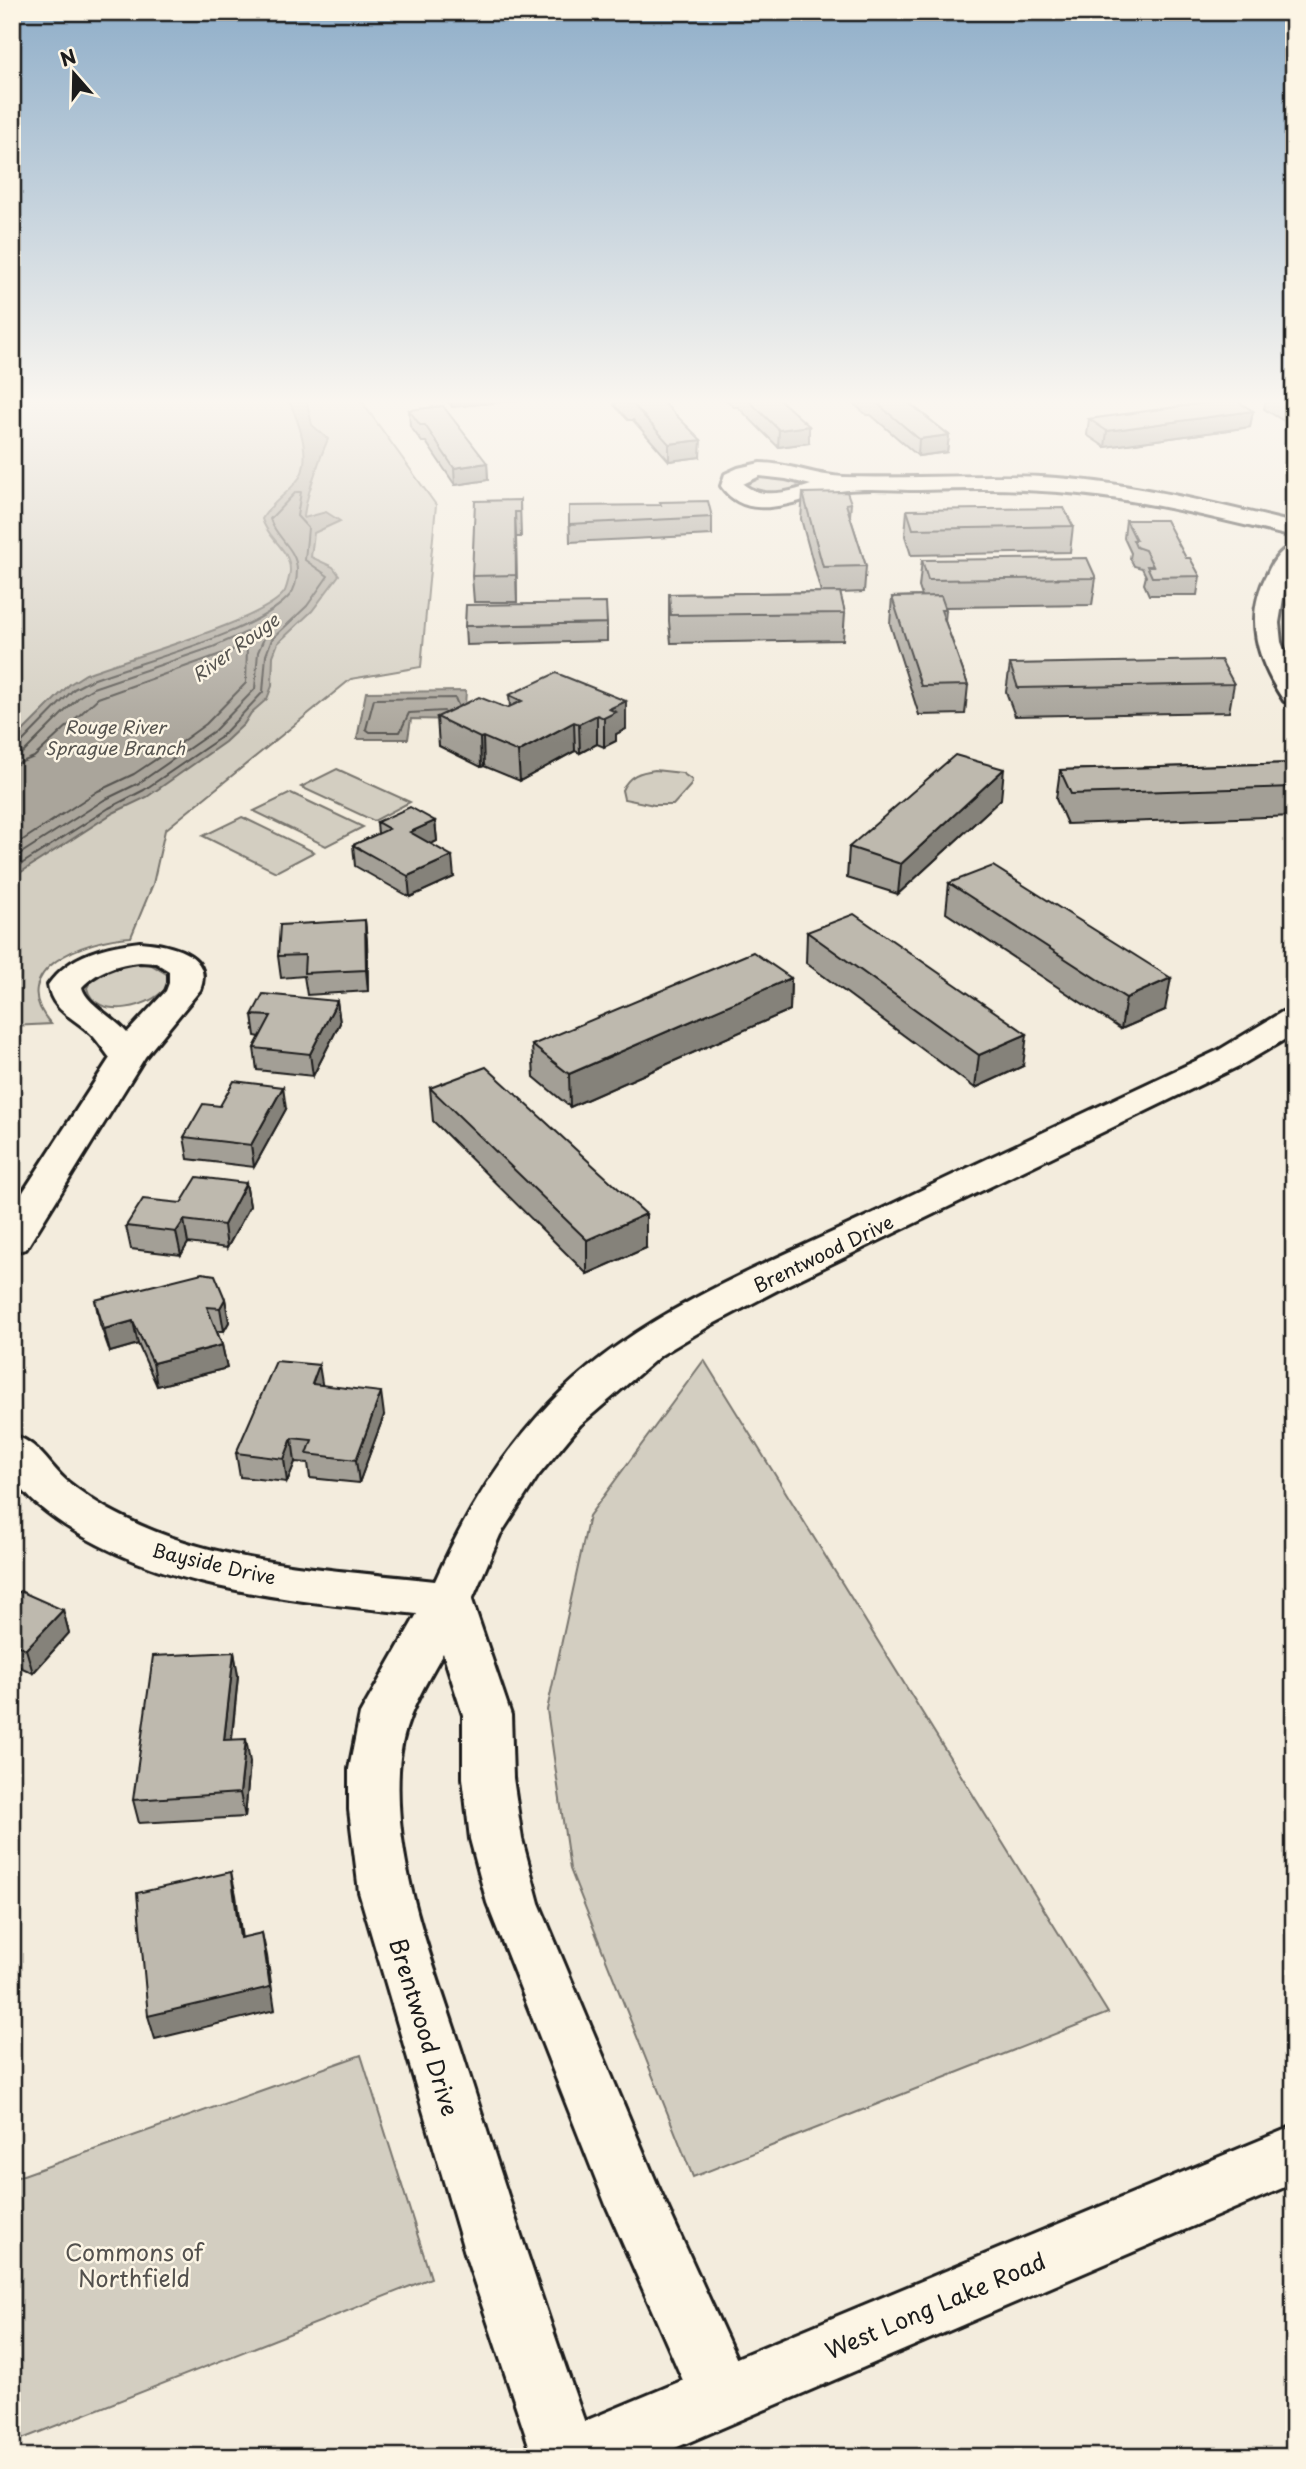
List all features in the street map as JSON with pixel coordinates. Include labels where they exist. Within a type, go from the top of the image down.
[{"type":"street","points":[[1221,513],[1294,530]]},
{"type":"street","points":[[1294,552],[1274,580],[1266,604],[1265,618],[1269,648],[1294,695]]},
{"type":"street","name":"Brentwood Drive","points":[[565,2457],[497,2260],[399,1946],[379,1858],[374,1769],[384,1714],[449,1600],[480,1530],[523,1465],[565,1414],[647,1345],[696,1315],[774,1276],[1231,1058],[1294,1019]]},
{"type":"street","points":[[12,1240],[127,1058]]},
{"type":"street","name":"Bayside Drive","points":[[12,1450],[32,1475],[61,1500],[109,1532],[150,1550],[185,1560],[293,1582],[449,1600]]},
{"type":"street","points":[[449,1600],[487,1715],[488,1778],[496,1839],[513,1903],[636,2205],[721,2395]]},
{"type":"street","name":"West Long Lake Road","points":[[577,2457],[1294,2154]]},
{"type":"green space","points":[[12,513],[435,513],[421,667],[351,679],[165,830],[153,884],[131,937],[93,944],[56,961],[43,973],[37,988],[39,1005],[51,1024],[12,1026]]},
{"type":"green space","points":[[337,769],[410,802],[374,821],[301,787]]},
{"type":"green space","points":[[655,770],[682,773],[692,780],[691,785],[673,805],[654,805],[624,799],[622,790],[628,781],[640,773]]},
{"type":"green space","points":[[291,793],[363,827],[326,846],[254,811]]},
{"type":"green space","points":[[242,817],[314,852],[276,872],[203,836]]},
{"type":"green space","points":[[150,964],[168,975],[169,983],[162,992],[140,1005],[126,1008],[101,1005],[92,999],[87,988],[95,976],[114,966]]},
{"type":"green space","points":[[704,1360],[1108,2013],[693,2177],[570,1869],[547,1710],[589,1516]]},
{"type":"green space","name":"Commons of Northfield","points":[[361,2055],[431,2278],[12,2443],[12,2179]]},
{"type":"water","name":"Rouge River Sprague Branch","points":[[266,513],[305,513],[304,518],[328,513],[340,521],[314,533],[311,557],[333,567],[339,575],[312,611],[278,643],[273,656],[272,686],[267,699],[225,742],[147,797],[113,813],[12,878],[12,742],[70,684],[86,674],[193,638],[252,614],[273,602],[285,591],[290,572],[289,563],[262,519]]},
{"type":"water","points":[[466,691],[464,720],[411,719],[408,739],[357,739],[366,692]]},
{"type":"building","points":[[475,513],[515,513],[516,575],[472,576]]},
{"type":"building","points":[[569,513],[711,513],[712,517],[569,524]]},
{"type":"building","points":[[808,513],[849,513],[866,566],[823,567]]},
{"type":"building","points":[[908,513],[1067,513],[1073,526],[913,529]]},
{"type":"building","points":[[1126,520],[1166,520],[1186,558],[1190,558],[1200,576],[1152,577],[1147,566],[1153,566],[1145,550],[1136,547],[1133,540],[1136,540]]},
{"type":"building","points":[[1087,558],[1096,578],[928,580],[922,560]]},
{"type":"building","points":[[840,592],[845,613],[671,615],[669,594]]},
{"type":"building","points":[[941,596],[946,610],[941,610],[968,685],[921,686],[892,597]]},
{"type":"building","points":[[606,603],[607,623],[465,626],[466,605]]},
{"type":"building","points":[[1221,660],[1234,684],[1018,688],[1010,664]]},
{"type":"building","points":[[556,673],[626,701],[609,709],[616,712],[604,718],[597,715],[579,724],[574,722],[518,752],[480,738],[437,717],[479,697],[507,708],[522,701],[509,695]]},
{"type":"building","points":[[955,755],[1004,769],[901,864],[849,847]]},
{"type":"building","points":[[1294,763],[1294,787],[1071,794],[1060,770]]},
{"type":"building","points":[[410,807],[435,821],[410,832],[452,856],[408,876],[353,845],[389,829],[377,822]]},
{"type":"building","points":[[993,866],[1171,978],[1126,998],[949,883]]},
{"type":"building","points":[[854,914],[1027,1034],[979,1055],[807,932]]},
{"type":"building","points":[[365,920],[366,970],[304,973],[305,955],[278,956],[280,925]]},
{"type":"building","points":[[753,952],[791,978],[569,1074],[532,1045]]},
{"type":"building","points":[[263,994],[337,1001],[310,1054],[254,1048],[271,1016],[252,1015]]},
{"type":"building","points":[[486,1067],[646,1214],[587,1240],[430,1088]]},
{"type":"building","points":[[234,1081],[283,1087],[251,1145],[184,1137],[203,1104],[220,1106]]},
{"type":"building","points":[[197,1177],[246,1183],[224,1225],[184,1220],[176,1232],[126,1226],[143,1199],[181,1203]]},
{"type":"building","points":[[202,1273],[215,1275],[225,1299],[220,1308],[207,1307],[222,1345],[153,1363],[133,1321],[104,1329],[95,1300]]},
{"type":"building","points":[[276,1361],[319,1365],[312,1384],[381,1392],[356,1460],[307,1454],[312,1440],[292,1438],[284,1459],[236,1453]]},
{"type":"building","points":[[20,1591],[63,1610],[26,1649],[12,1643],[12,1599]]},
{"type":"building","points":[[234,1652],[224,1740],[246,1739],[240,1793],[133,1800],[153,1656]]},
{"type":"building","points":[[231,1872],[240,1938],[262,1933],[270,1987],[148,2016],[137,1893]]},
{"type":"water label","name":"River Rouge","points":[[235,647]]}]
